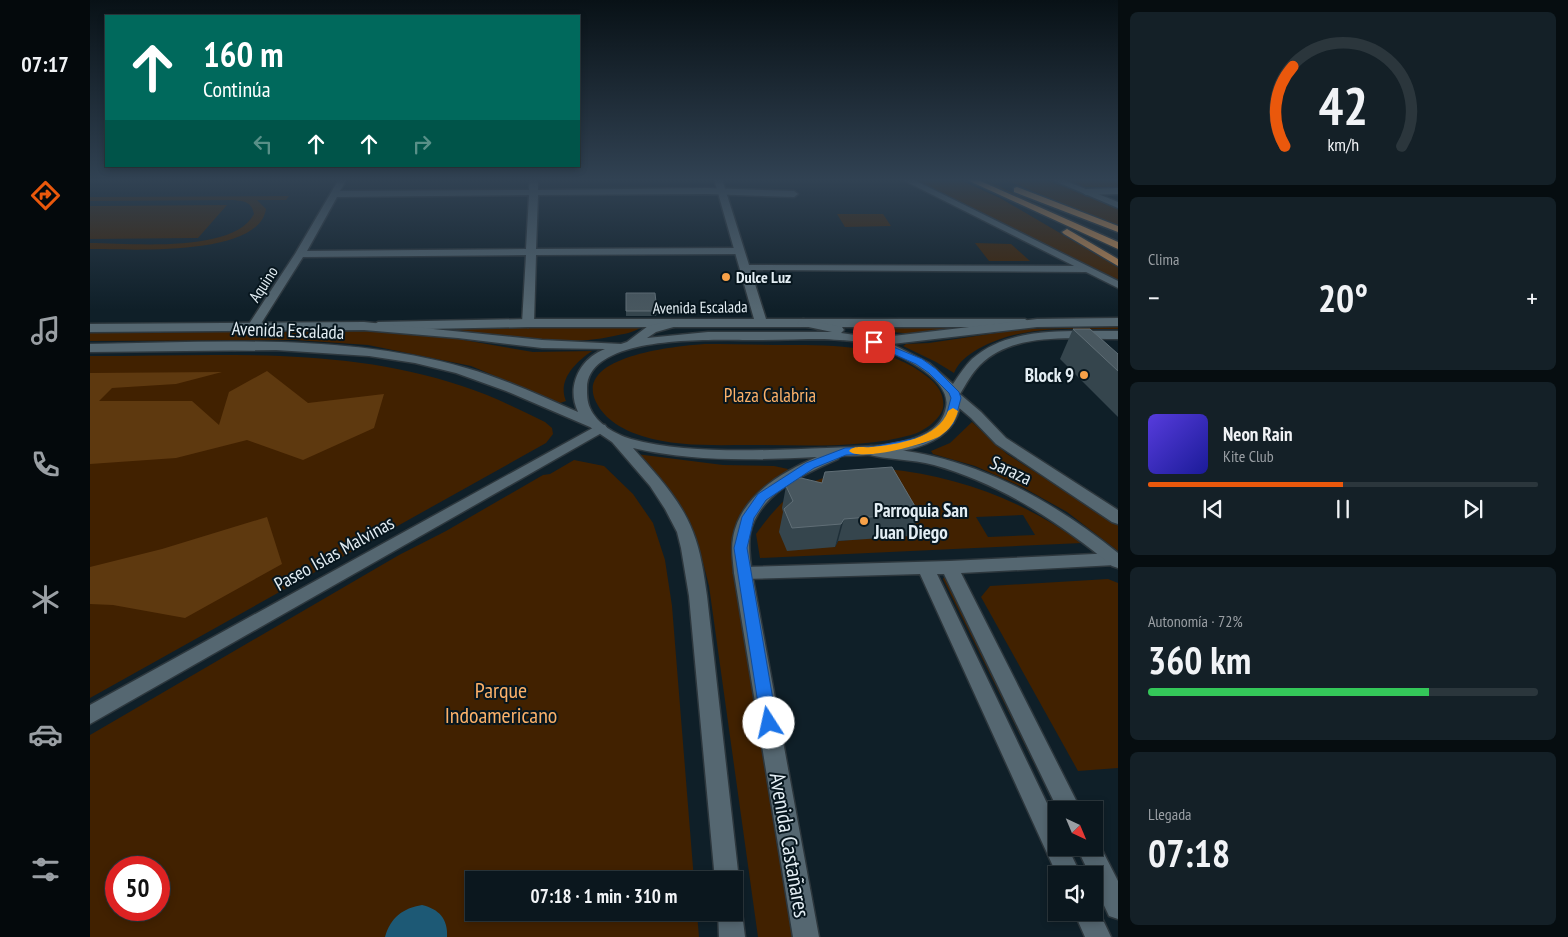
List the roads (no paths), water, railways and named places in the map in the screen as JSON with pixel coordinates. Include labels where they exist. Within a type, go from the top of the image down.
[{"type":"highway","points":[[1050,223],[1118,263]]},
{"type":"highway","points":[[1067,223],[1118,246]]},
{"type":"highway","points":[[1089,223],[1118,236]]},
{"type":"highway","points":[[1102,223],[1118,229]]},
{"type":"street","name":"Aquino","points":[[253,327],[318,223]]},
{"type":"street","points":[[528,323],[532,223]]},
{"type":"street","points":[[731,223],[761,323]]},
{"type":"street","points":[[993,223],[1118,285]]},
{"type":"street","points":[[300,254],[739,251]]},
{"type":"street","points":[[745,268],[1086,269]]},
{"type":"street","name":"Avenida Escalada","points":[[90,328],[528,323],[1118,322]]},
{"type":"street","points":[[803,323],[834,328],[858,339]]},
{"type":"street","name":"Avenida Escalada","points":[[874,342],[1037,323]]},
{"type":"street","points":[[596,426],[580,403],[578,390],[580,380],[588,366],[601,355],[626,345],[652,329],[673,324]]},
{"type":"street","name":"Avenida Escalada","points":[[364,326],[542,344],[626,345]]},
{"type":"street","points":[[626,345],[708,336],[815,336],[874,342]]},
{"type":"street","points":[[618,439],[690,453],[719,455],[871,451],[920,441],[936,433],[950,422],[955,395],[976,361],[990,352],[1006,344],[1028,339],[1056,336],[1118,336]]},
{"type":"street","name":"Saraza","points":[[874,342],[919,362],[933,371],[1001,441],[1118,518]]},
{"type":"street","name":"Avenida Escalada","points":[[90,348],[267,347],[326,349],[402,358],[461,370],[514,390],[596,426],[618,439]]},
{"type":"street","name":"Paseo Islas Malvinas","points":[[90,715],[596,426]]},
{"type":"street","points":[[618,439],[668,502],[684,531],[694,568],[726,871]]},
{"type":"street","name":"Avenida Castañares","points":[[806,937],[740,548],[748,517],[762,497],[810,465],[845,451]]},
{"type":"street","name":"Saraza","points":[[871,451],[940,463],[1010,491],[1077,529],[1116,560]]},
{"type":"street","points":[[743,573],[1116,560]]},
{"type":"street","points":[[949,567],[1066,801]]},
{"type":"street","points":[[926,568],[1065,866]]},
{"type":"street","points":[[1092,856],[1118,907]]},
{"type":"street","points":[[731,921],[732,937]]},
{"type":"street","points":[[1090,921],[1098,937]]},
{"type":"water","points":[[422,905],[438,912],[446,925],[447,937],[385,937],[390,924],[398,915],[415,906]]},
{"type":"place","name":"Dulce Luz","points":[[726,277]]},
{"type":"place","name":"Block 9","points":[[1084,375]]},
{"type":"place","name":"Parroquia San Juan Diego","points":[[864,521]]},
{"type":"park label","name":"Plaza Calabria","points":[[770,395]]},
{"type":"park label","name":"Parque Indoamericano","points":[[501,702]]}]
